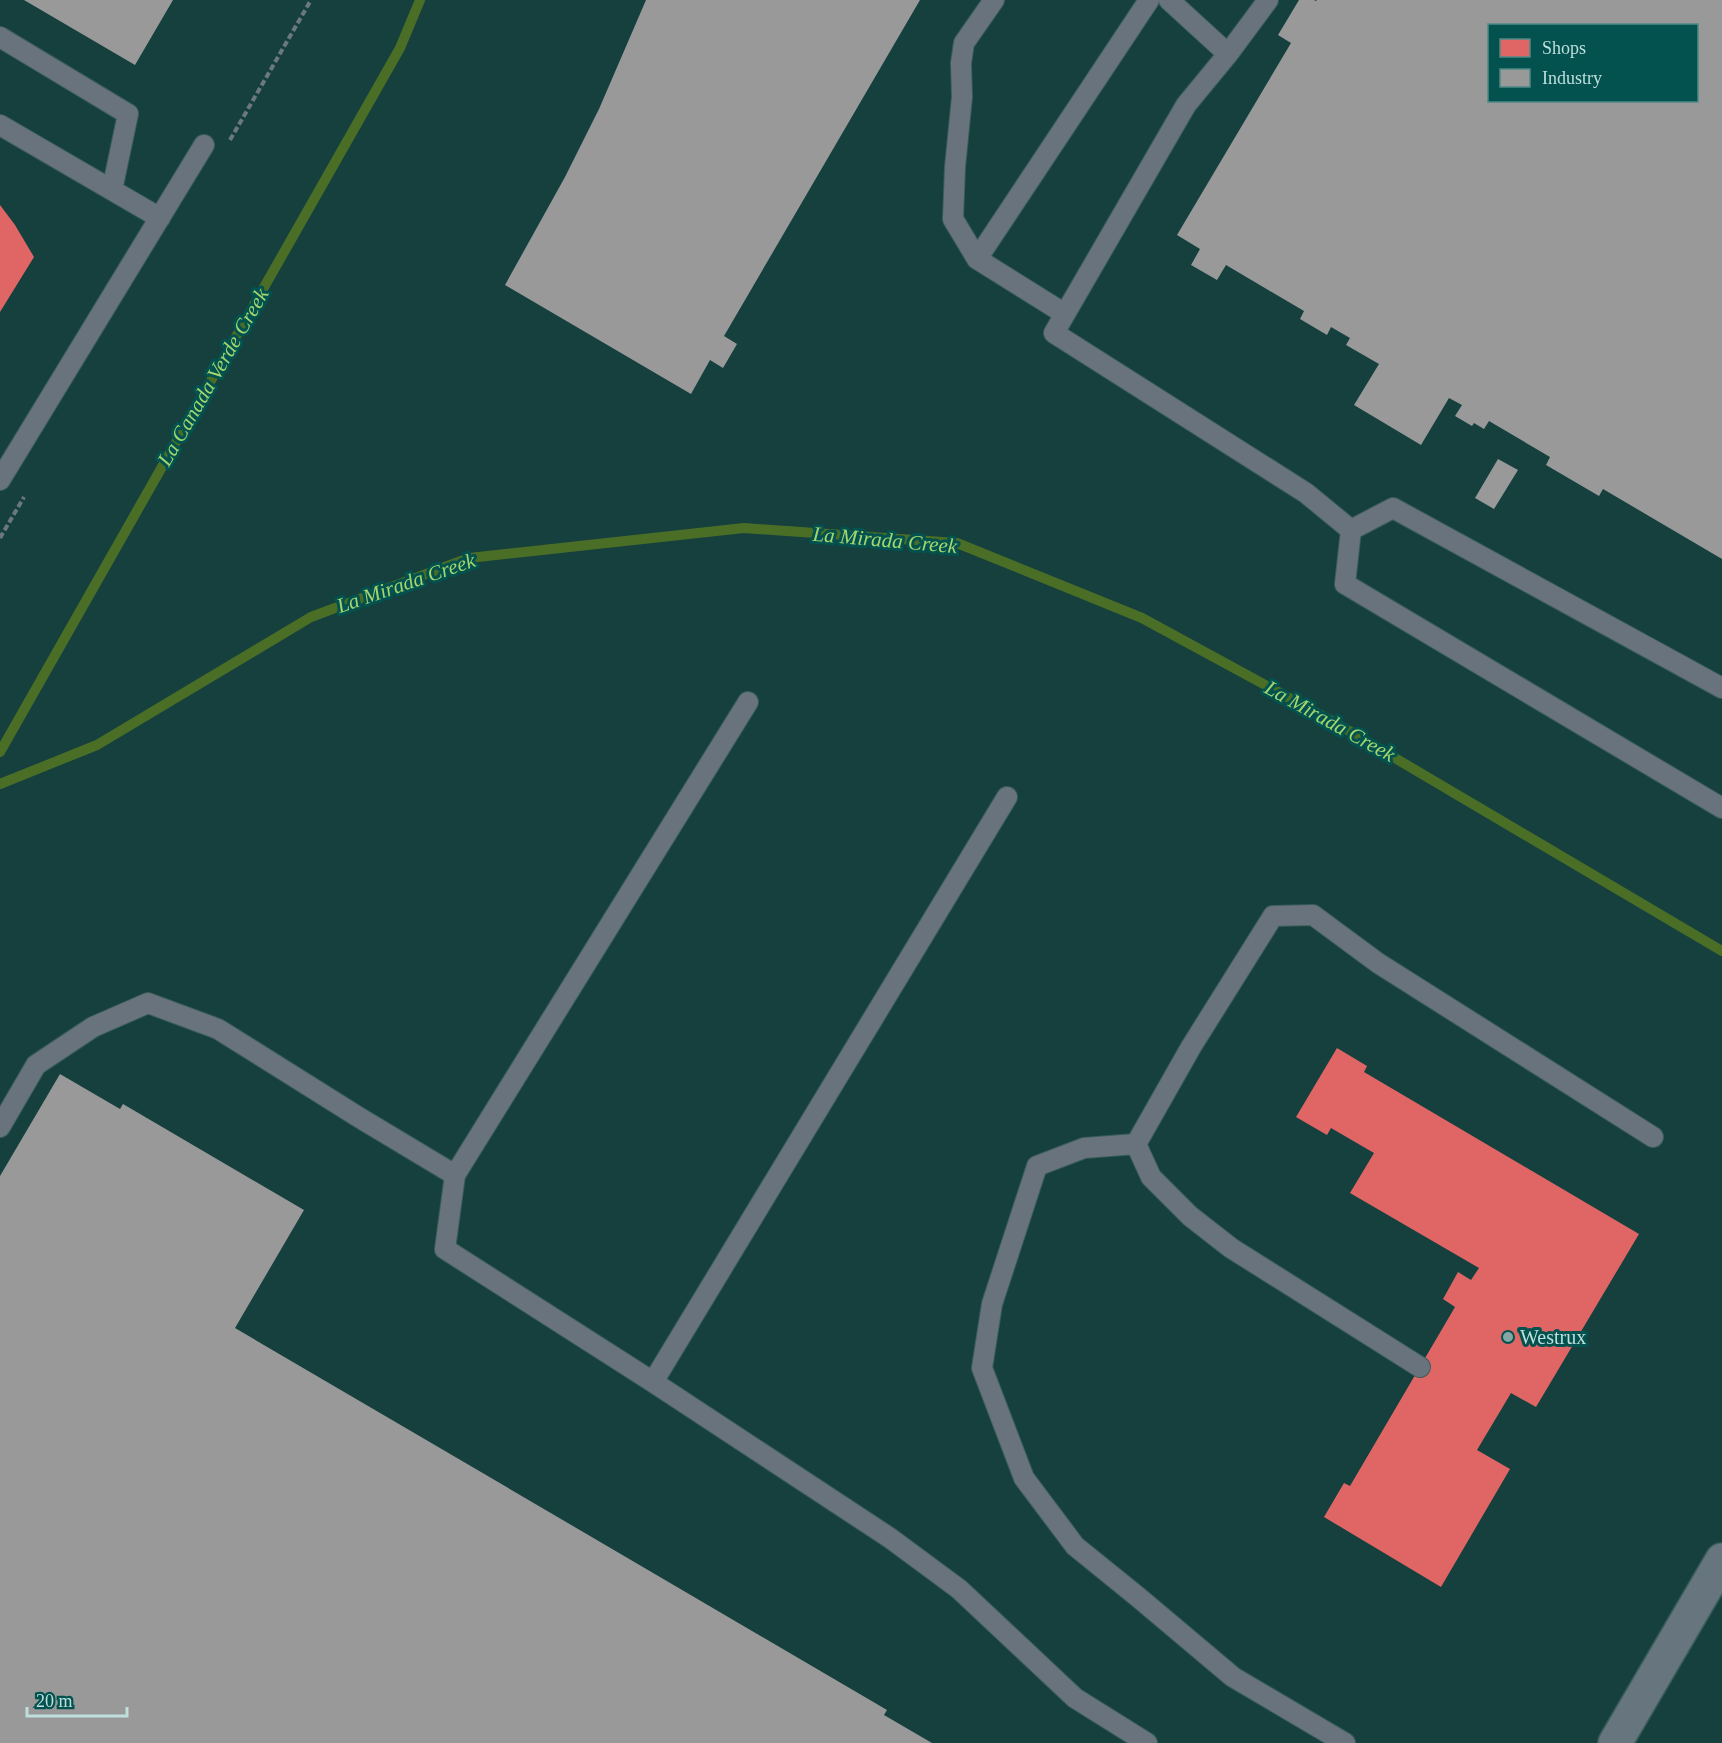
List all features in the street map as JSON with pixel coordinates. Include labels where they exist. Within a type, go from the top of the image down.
[{"type":"main road","points":[[1615,1743],[1722,1560]]},
{"type":"lane","points":[[994,0],[964,44],[961,63],[962,97],[955,167],[953,219],[977,259],[1065,314]]},
{"type":"lane","points":[[977,259],[1149,0]]},
{"type":"lane","points":[[1169,0],[1228,54]]},
{"type":"lane","points":[[1268,0],[1186,105],[1054,333],[1306,493],[1351,530]]},
{"type":"lane","points":[[0,37],[128,114],[112,190]]},
{"type":"lane","points":[[0,125],[160,218]]},
{"type":"lane","points":[[0,480],[204,145]]},
{"type":"lane","points":[[1351,530],[1393,508],[1722,688]]},
{"type":"lane","points":[[1351,530],[1345,584],[1722,808]]},
{"type":"lane","points":[[748,702],[455,1175],[445,1249],[890,1538],[951,1583],[1076,1698],[1147,1743]]},
{"type":"lane","points":[[653,1382],[1007,797]]},
{"type":"lane","points":[[1136,1144],[1191,1047],[1273,916],[1313,915],[1378,963],[1653,1137]]},
{"type":"lane","points":[[0,1127],[36,1065],[93,1027],[148,1003],[218,1029],[455,1175]]},
{"type":"lane","points":[[1136,1144],[1151,1178],[1190,1216],[1231,1248],[1420,1366]]},
{"type":"lane","points":[[1136,1144],[1084,1148],[1037,1166],[992,1304],[982,1368],[1024,1478],[1075,1546],[1233,1677],[1345,1743]]},
{"type":"building: Shops","points":[[0,205],[34,257],[0,312]]},
{"type":"building: Shops","name":"Westrux","points":[[1337,1048],[1367,1066],[1364,1072],[1639,1234],[1536,1407],[1511,1393],[1477,1450],[1510,1469],[1441,1587],[1324,1517],[1344,1483],[1350,1486],[1455,1307],[1443,1299],[1458,1272],[1471,1280],[1479,1268],[1350,1193],[1374,1153],[1331,1128],[1327,1135],[1296,1117]]},
{"type":"building: Industry","points":[[24,0],[173,0],[135,65]]},
{"type":"building: Industry","points":[[646,0],[920,0],[724,336],[737,344],[723,368],[710,360],[691,394],[505,285],[565,177],[599,109]]},
{"type":"building: Industry","points":[[1299,0],[1722,0],[1722,559],[1603,489],[1599,496],[1546,465],[1550,457],[1489,421],[1484,429],[1474,423],[1472,426],[1455,416],[1462,405],[1449,398],[1421,445],[1354,405],[1379,364],[1346,345],[1350,338],[1331,327],[1327,335],[1300,319],[1304,311],[1226,265],[1217,280],[1191,265],[1200,249],[1177,235],[1291,43],[1278,35]]},
{"type":"building: Industry","points":[[1498,459],[1518,470],[1494,509],[1475,498]]},
{"type":"building: Industry","points":[[60,1074],[120,1109],[123,1104],[304,1210],[235,1328],[887,1710],[884,1715],[932,1743],[0,1743],[0,1176]]},
{"type":"waterway","name":"La Canada Verde Creek","points":[[0,752],[400,48],[420,0]]},
{"type":"waterway","name":"La Mirada Creek","points":[[0,784],[97,745],[311,617],[469,558],[744,528],[957,543],[1142,618],[1339,725],[1722,951]]},
{"type":"place","name":"Westrux","points":[[1508,1337]]}]
